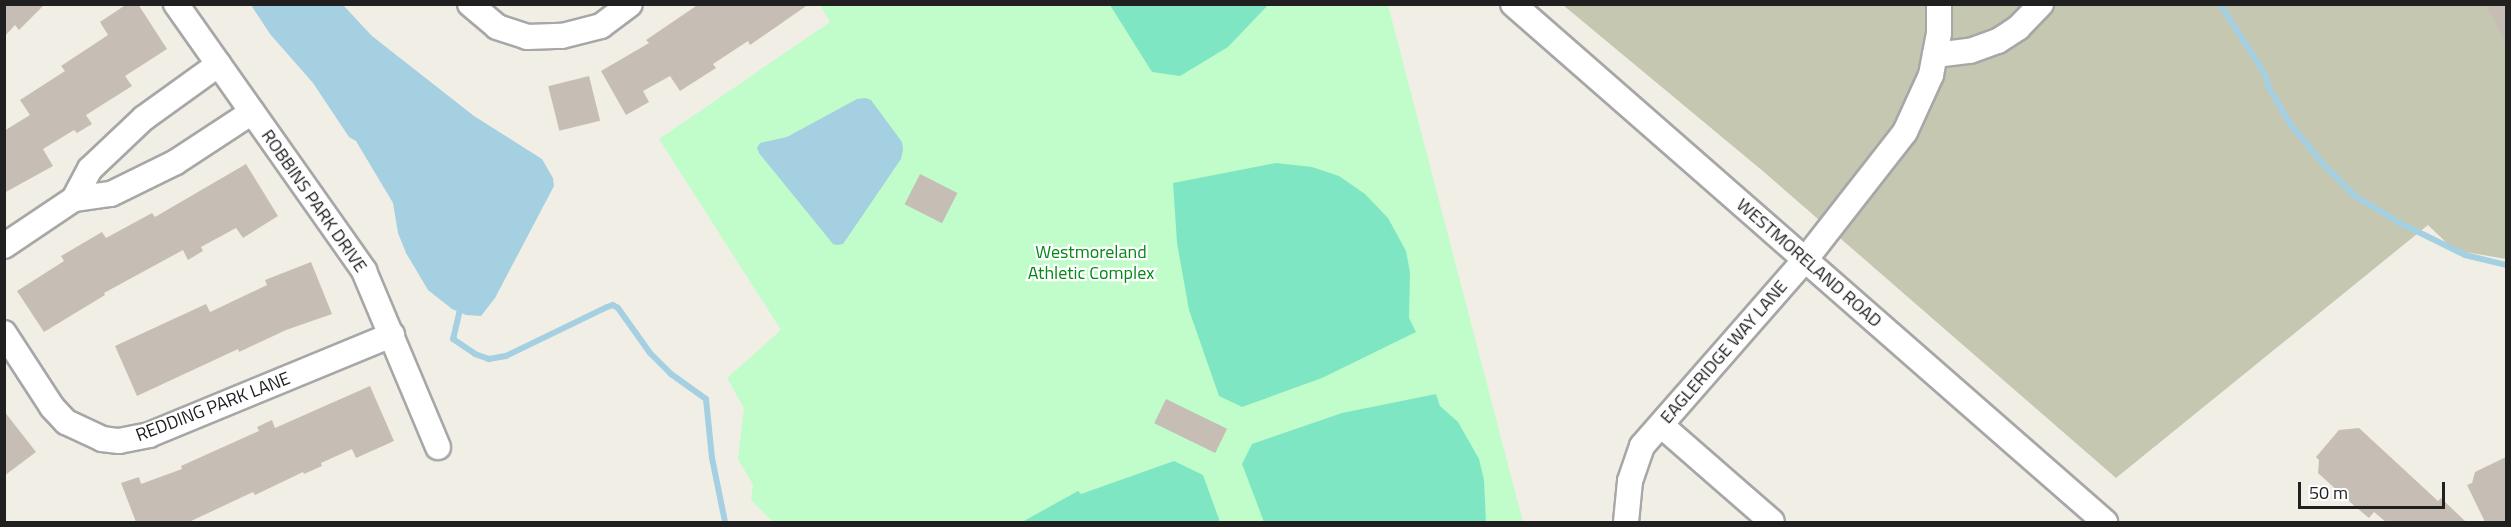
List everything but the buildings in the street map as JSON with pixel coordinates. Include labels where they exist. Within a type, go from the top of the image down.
[{"type":"street","name":"ROBBINS PARK DRIVE","points":[[176,4],[364,271],[438,447]]},
{"type":"street","points":[[470,4],[497,27],[527,38],[562,36],[601,26],[630,4]]},
{"type":"street","name":"WESTMORELAND ROAD","points":[[1513,4],[2105,522]]},
{"type":"street","name":"EAGLERIDGE WAY LANE","points":[[1626,522],[1635,462],[1642,446],[1805,260],[1905,132],[1924,95],[1935,55],[1939,4]]},
{"type":"street","points":[[1935,55],[1970,51],[1998,41],[2018,28],[2041,4]]},
{"type":"street","points":[[75,200],[90,169],[144,118],[219,64]]},
{"type":"street","points":[[4,246],[75,200],[111,194],[176,162],[252,112]]},
{"type":"street","name":"REDDING PARK LANE","points":[[4,333],[52,407],[66,422],[102,439],[119,441],[149,435],[392,335]]},
{"type":"street","points":[[1661,425],[1772,522]]},
{"type":"shaded area","points":[[1563,5],[2506,5],[2506,259],[2454,250],[2428,225],[2116,478],[1764,172]]},
{"type":"green space","name":"Westmoreland Athletic Complex","points":[[820,5],[1388,5],[1523,522],[773,522],[751,500],[753,485],[738,459],[744,408],[727,378],[781,330],[659,139],[830,22]]},
{"type":"green space","points":[[1110,5],[1268,5],[1228,47],[1180,76],[1152,72]]},
{"type":"green space","points":[[1276,163],[1312,167],[1339,176],[1365,194],[1388,218],[1406,251],[1410,272],[1409,318],[1416,332],[1322,378],[1242,407],[1219,396],[1189,310],[1177,243],[1173,183]]},
{"type":"green space","points":[[1436,394],[1440,406],[1458,422],[1479,459],[1484,480],[1486,522],[1264,522],[1242,464],[1252,444],[1342,413]]},
{"type":"green space","points":[[1174,461],[1203,475],[1220,522],[1022,522],[1078,491],[1081,494]]},
{"type":"water","points":[[251,5],[343,5],[372,36],[474,116],[542,159],[553,178],[554,186],[495,298],[481,316],[466,315],[452,309],[428,290],[406,253],[398,233],[393,203],[356,141],[349,137],[313,83],[270,34]]},
{"type":"water","points":[[857,99],[871,100],[902,142],[903,150],[901,159],[843,244],[837,245],[833,244],[757,148],[760,143],[787,137]]},
{"type":"waterway","points":[[2220,4],[2265,74],[2269,88],[2291,125],[2323,164],[2355,196],[2400,223],[2465,255],[2506,265]]},
{"type":"waterway","points":[[461,305],[453,339],[475,354],[489,359],[506,356],[607,307],[613,305],[618,308],[650,353],[671,374],[706,399],[712,458],[725,522]]}]
